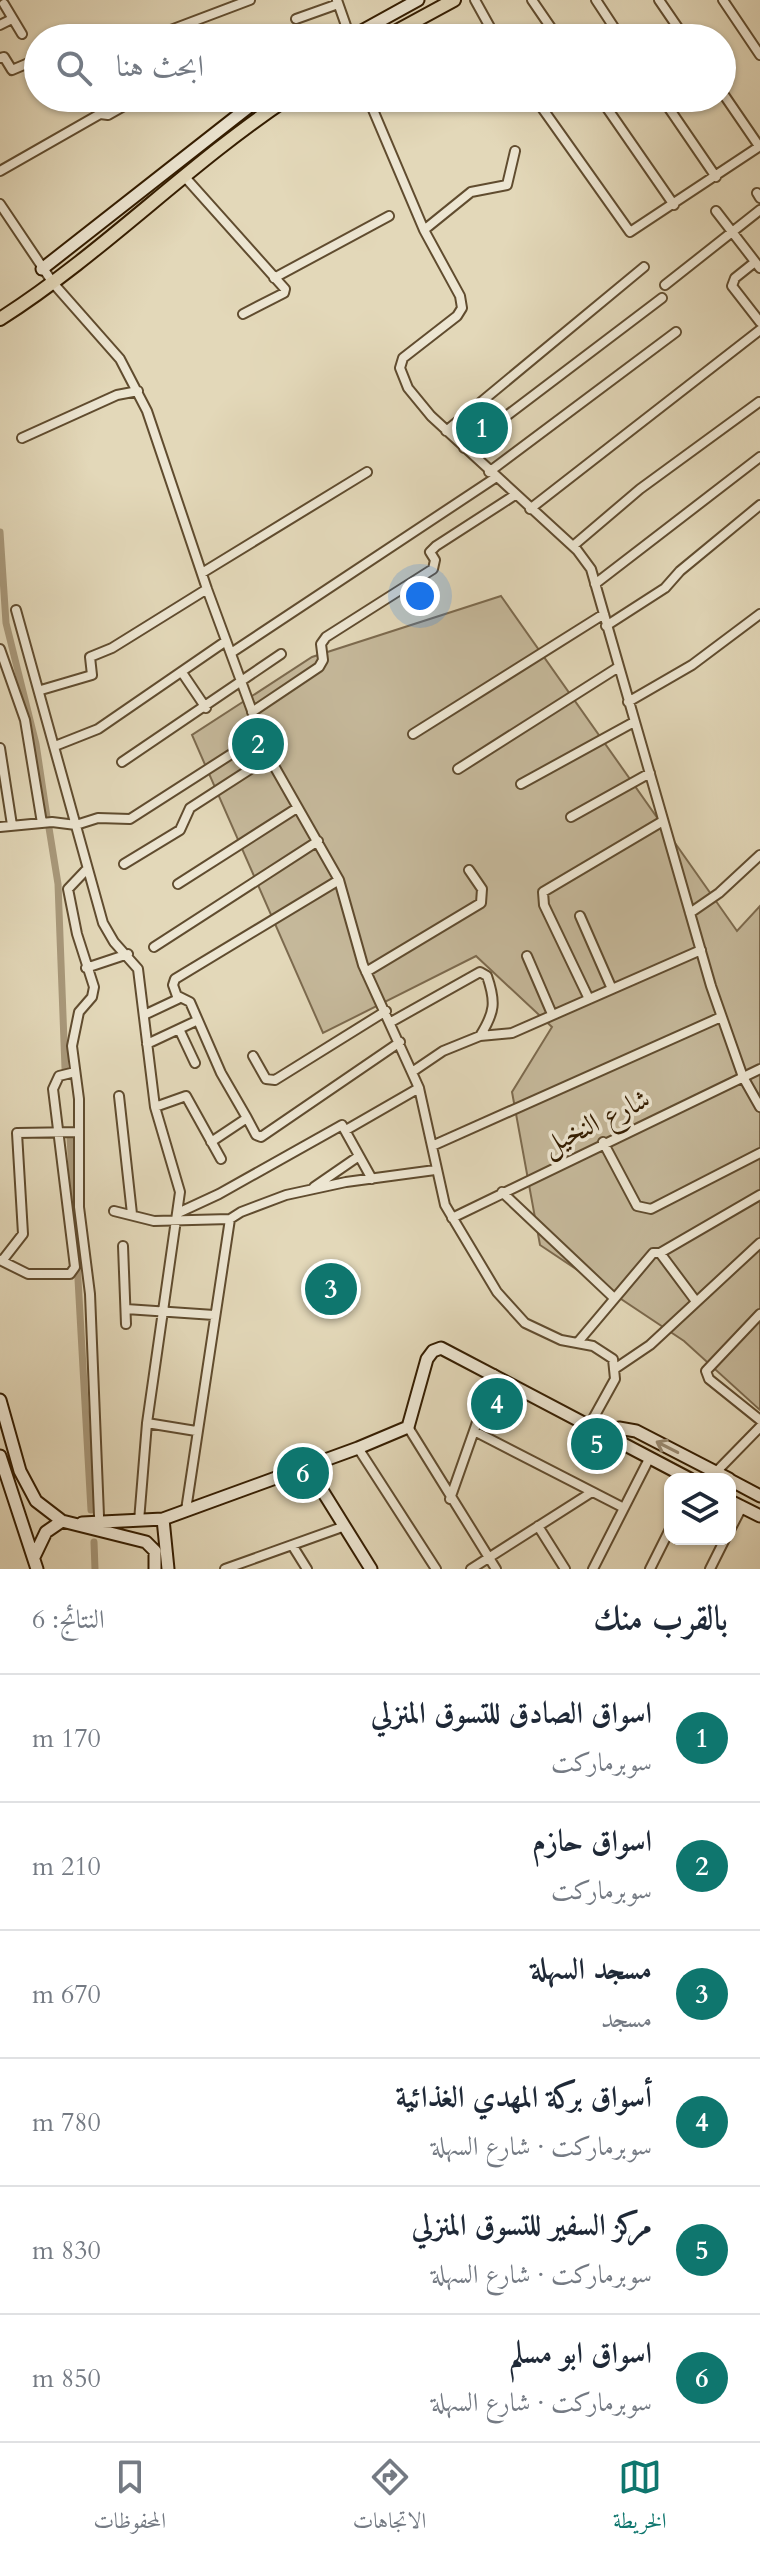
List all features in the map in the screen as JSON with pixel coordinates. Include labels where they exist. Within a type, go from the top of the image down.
[{"type":"main road","points":[[375,24],[418,0]]},
{"type":"main road","points":[[410,24],[454,0]]},
{"type":"main road","points":[[42,269],[242,112]]},
{"type":"main road","points":[[0,319],[53,283],[184,176],[269,112]]},
{"type":"main road","points":[[35,1563],[46,1532],[66,1522],[163,1519],[408,1427],[427,1359],[433,1351],[450,1351],[679,1473]]},
{"type":"main road","points":[[0,1400],[28,1487],[43,1508],[66,1522],[146,1542],[155,1551],[155,1569]]},
{"type":"main road","points":[[602,1432],[619,1428],[636,1431],[716,1472]]},
{"type":"main road","points":[[0,1456],[35,1563]]},
{"type":"main road","points":[[307,1466],[371,1569]]},
{"type":"main road","points":[[736,1483],[760,1496]]},
{"type":"main road","points":[[736,1504],[760,1516]]},
{"type":"main road","points":[[163,1519],[168,1569]]},
{"type":"street","points":[[186,24],[250,0]]},
{"type":"street","points":[[475,0],[488,24]]},
{"type":"street","points":[[532,0],[548,24]]},
{"type":"street","points":[[596,0],[612,24]]},
{"type":"street","points":[[659,0],[675,24]]},
{"type":"street","points":[[723,0],[760,55]]},
{"type":"street","points":[[296,19],[338,2],[345,24]]},
{"type":"street","points":[[4,4],[22,34]]},
{"type":"street","points":[[0,25],[12,19]]},
{"type":"street","points":[[0,58],[4,57],[12,70],[24,65]]},
{"type":"street","points":[[0,171],[100,114],[113,112]]},
{"type":"street","points":[[374,112],[424,230],[450,274],[462,308],[457,316],[403,358],[400,368],[408,388],[446,431],[573,546],[591,569],[617,668],[721,1017],[743,1077],[760,1107]]},
{"type":"street","points":[[545,112],[630,232],[760,146],[736,112]]},
{"type":"street","points":[[610,112],[674,205]]},
{"type":"street","points":[[672,112],[716,177]]},
{"type":"street","points":[[424,230],[471,192],[507,185],[515,151]]},
{"type":"street","points":[[184,176],[285,292],[243,314]]},
{"type":"street","points":[[0,204],[42,269],[120,359],[138,391],[269,757],[339,880],[366,972],[419,1088],[435,1170],[452,1218],[497,1292],[525,1323],[561,1340],[578,1342],[607,1353],[616,1368],[615,1379],[589,1426]]},
{"type":"street","points":[[665,285],[760,210]]},
{"type":"street","points":[[716,211],[758,265],[735,278],[732,286],[760,322]]},
{"type":"street","points":[[274,278],[389,216]]},
{"type":"street","points":[[446,431],[644,267]]},
{"type":"street","points":[[464,448],[662,298]]},
{"type":"street","points":[[530,509],[760,330]]},
{"type":"street","points":[[231,653],[492,475],[676,332]]},
{"type":"street","points":[[22,438],[117,395],[138,391]]},
{"type":"street","points":[[573,546],[640,489],[759,402]]},
{"type":"street","points":[[595,584],[760,457]]},
{"type":"street","points":[[202,573],[367,472]]},
{"type":"street","points":[[252,712],[319,667],[323,660],[321,644],[326,637],[433,569],[435,560],[430,552],[436,546],[515,495]]},
{"type":"street","points":[[606,626],[665,588],[760,505]]},
{"type":"street","points":[[41,690],[92,675],[90,657],[112,648],[207,589]]},
{"type":"street","points":[[16,610],[41,690],[103,923],[114,942],[128,954],[138,969],[155,1107],[180,1192],[166,1311],[147,1423],[139,1521]]},
{"type":"street","points":[[413,734],[604,614]]},
{"type":"street","points":[[628,702],[692,665],[760,614]]},
{"type":"street","points":[[55,746],[89,735],[183,674],[226,641]]},
{"type":"street","points":[[0,649],[25,720],[42,823]]},
{"type":"street","points":[[122,762],[206,708],[281,654]]},
{"type":"street","points":[[458,769],[617,668]]},
{"type":"street","points":[[183,674],[206,708]]},
{"type":"street","points":[[521,784],[634,722]]},
{"type":"street","points":[[0,827],[42,823],[76,825],[98,818],[130,819],[261,735]]},
{"type":"street","points":[[0,748],[12,825]]},
{"type":"street","points":[[124,864],[180,830],[190,808],[269,757]]},
{"type":"street","points":[[571,817],[650,773]]},
{"type":"street","points":[[178,884],[297,808]]},
{"type":"street","points":[[589,999],[544,905],[543,892],[663,821]]},
{"type":"street","points":[[154,947],[318,841]]},
{"type":"street","points":[[690,913],[719,893],[760,855]]},
{"type":"street","points":[[87,869],[68,889],[86,968],[94,987],[92,997],[79,1012],[72,1046],[79,1132],[79,1207],[90,1294],[99,1516]]},
{"type":"street","points":[[366,972],[481,903],[482,889],[469,870]]},
{"type":"street","points":[[339,880],[175,979],[173,985],[178,996],[190,1002],[196,1021],[247,1118],[256,1135],[261,1137],[400,1042]]},
{"type":"street","points":[[580,916],[612,989]]},
{"type":"street","points":[[412,1072],[443,1051],[480,1036],[512,1033],[701,950]]},
{"type":"street","points":[[86,968],[128,954]]},
{"type":"street","points":[[527,956],[552,1014]]},
{"type":"street","points":[[391,1022],[480,972],[487,976],[495,999],[495,1014],[480,1036]]},
{"type":"street","points":[[144,1015],[176,1001],[178,996]]},
{"type":"street","points":[[253,1056],[266,1079],[275,1080],[386,1011]]},
{"type":"street","points":[[432,1146],[721,1017]]},
{"type":"street","points":[[147,1044],[196,1021]]},
{"type":"street","points":[[179,1029],[195,1063]]},
{"type":"street","name":"شارع النخيل","points":[[452,1218],[603,1142],[760,1069]]},
{"type":"street","points":[[75,1072],[55,1081],[54,1106],[61,1131],[66,1209],[75,1267],[70,1274],[37,1275],[1,1260],[23,1234],[17,1133],[61,1131],[79,1132]]},
{"type":"street","points":[[346,1130],[419,1088]]},
{"type":"street","points":[[119,1096],[132,1214]]},
{"type":"street","points":[[155,1107],[186,1096],[221,1159]]},
{"type":"street","points":[[211,1142],[247,1118]]},
{"type":"street","points":[[178,1217],[342,1125],[372,1179]]},
{"type":"street","points":[[603,1142],[637,1206],[643,1209],[651,1209],[760,1153]]},
{"type":"street","points":[[310,1190],[359,1156]]},
{"type":"street","points":[[114,1211],[154,1221],[178,1217],[230,1219],[260,1203],[310,1190],[435,1170]]},
{"type":"street","points":[[502,1192],[613,1297]]},
{"type":"street","points":[[578,1342],[653,1253],[660,1253],[760,1195]]},
{"type":"street","points":[[186,1510],[230,1219]]},
{"type":"street","points":[[616,1368],[650,1345],[760,1243]]},
{"type":"street","points":[[123,1246],[126,1324]]},
{"type":"street","points":[[660,1253],[695,1300]]},
{"type":"street","points":[[126,1309],[214,1315]]},
{"type":"street","points":[[758,1320],[706,1371],[709,1379],[760,1420]]},
{"type":"street","points":[[450,1499],[494,1374]]},
{"type":"street","points":[[147,1423],[196,1431]]},
{"type":"street","points":[[408,1427],[496,1569]]},
{"type":"street","points":[[716,1472],[760,1427]]},
{"type":"street","points":[[476,1432],[624,1508]]},
{"type":"street","points":[[358,1448],[436,1569]]},
{"type":"street","points":[[593,1569],[650,1457]]},
{"type":"street","points":[[471,1569],[592,1492]]},
{"type":"street","points":[[736,1518],[742,1507]]},
{"type":"street","points":[[229,1568],[345,1526]]},
{"type":"street","points":[[538,1526],[565,1569]]},
{"type":"street","points":[[650,1569],[664,1541]]},
{"type":"street","points":[[292,1545],[307,1569]]},
{"type":"street","points":[[710,1569],[722,1545]]},
{"type":"shaded area","points":[[501,596],[737,931],[760,906],[760,1410],[684,1341],[540,1245],[512,1092],[552,1027],[476,956],[323,1033],[192,735],[312,657]]},
{"type":"waterway","points":[[0,532],[6,623],[36,744],[47,817]]},
{"type":"waterway","points":[[49,828],[58,884],[65,1068]]},
{"type":"waterway","points":[[70,1137],[91,1510]]},
{"type":"waterway","points":[[94,1542],[95,1569]]},
{"type":"place","name":"اسواق الصادق للتسوق المنزلي","points":[[482,428]]},
{"type":"place","name":"اسواق حازم","points":[[258,744]]},
{"type":"place","name":"مسجد السهلة","points":[[331,1289]]},
{"type":"place","name":"أسواق بركة المهدي الغذائية","points":[[497,1404]]},
{"type":"place","name":"مركز السفير للتسوق المنزلي","points":[[597,1444]]},
{"type":"place","name":"اسواق ابو مسلم","points":[[303,1473]]}]
